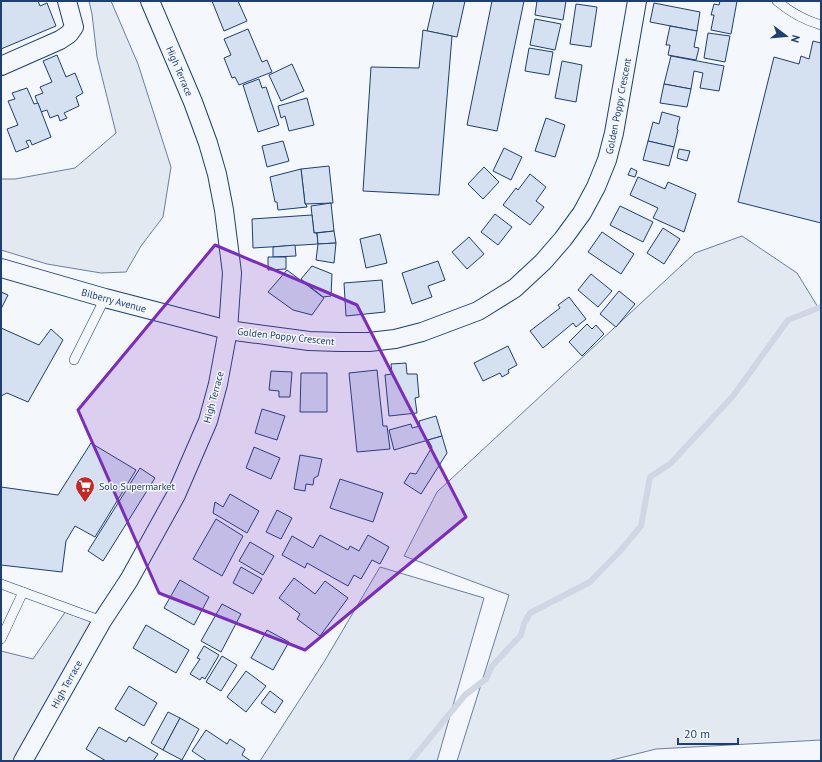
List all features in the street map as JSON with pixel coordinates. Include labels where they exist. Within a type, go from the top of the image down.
[{"type":"street","points":[[1,66],[60,40],[69,34],[74,27],[67,1]]},
{"type":"street","name":"High Terrace","points":[[23,761],[102,621],[129,580],[172,502],[198,447],[208,421],[218,384],[228,330],[232,274],[224,210],[217,174],[208,143],[193,102],[150,1]]},
{"type":"street","name":"Golden Poppy Crescent","points":[[228,330],[309,341],[369,342],[395,339],[422,332],[478,311],[515,288],[543,262],[563,239],[582,213],[596,187],[607,160],[614,133],[637,1]]},
{"type":"street","name":"Bilberry Avenue","points":[[1,268],[105,298],[228,330]]},
{"type":"lane","points":[[777,1],[787,10],[808,21],[821,25]]},
{"type":"lane","points":[[74,360],[105,298]]},
{"type":"lane","points":[[1,584],[102,621]]},
{"type":"lane","points":[[1,639],[23,592]]},
{"type":"highlighted area","points":[[215,245],[357,305],[466,517],[305,650],[159,593],[78,410]]},
{"type":"shaded area","points":[[89,1],[111,1],[138,64],[171,167],[163,217],[141,246],[126,272],[101,273],[47,264],[1,250],[1,179],[15,179],[75,168],[116,133],[97,57]]},
{"type":"shaded area","points":[[742,236],[797,273],[821,312],[821,740],[656,749],[608,761],[457,761],[509,595],[404,556],[437,492],[695,253]]},
{"type":"shaded area","points":[[380,567],[484,598],[437,761],[260,761],[324,662]]},
{"type":"shaded area","points":[[68,608],[102,621],[23,761],[1,761],[1,651],[33,659]]},
{"type":"building","points":[[1,1],[38,1],[40,6],[47,3],[56,26],[1,49]]},
{"type":"building","points":[[212,1],[238,1],[247,21],[224,31]]},
{"type":"building","points":[[434,1],[465,1],[457,37],[427,31]]},
{"type":"building","points":[[492,1],[524,1],[497,131],[467,125]]},
{"type":"building","points":[[537,1],[566,1],[563,20],[535,15]]},
{"type":"building","points":[[720,1],[737,1],[731,34],[711,30],[714,15],[711,15],[714,4],[719,5]]},
{"type":"building","points":[[654,3],[700,12],[697,31],[650,22]]},
{"type":"building","points":[[576,4],[597,7],[591,47],[570,44]]},
{"type":"building","points":[[535,19],[561,24],[555,50],[530,45]]},
{"type":"building","points":[[670,26],[697,31],[694,47],[699,48],[696,60],[668,55],[670,45],[666,45]]},
{"type":"building","points":[[248,29],[262,62],[267,60],[272,72],[239,85],[235,77],[232,78],[224,58],[231,55],[224,39]]},
{"type":"building","points":[[423,30],[452,36],[439,195],[363,191],[371,67],[419,68]]},
{"type":"building","points":[[708,33],[730,36],[725,62],[704,58]]},
{"type":"building","points":[[813,41],[821,43],[821,223],[738,202],[774,57],[799,64],[801,56],[809,59]]},
{"type":"building","points":[[529,48],[553,52],[549,75],[525,71]]},
{"type":"building","points":[[57,55],[66,77],[75,73],[83,93],[76,97],[79,106],[64,113],[67,118],[60,121],[58,115],[50,118],[47,110],[41,112],[35,96],[43,93],[40,87],[52,82],[43,61]]},
{"type":"building","points":[[671,56],[724,66],[719,91],[700,88],[703,73],[694,71],[691,89],[664,84]]},
{"type":"building","points":[[562,61],[582,65],[576,102],[555,98]]},
{"type":"building","points":[[292,64],[304,91],[281,101],[269,75]]},
{"type":"building","points":[[259,79],[262,88],[266,87],[279,125],[258,132],[243,85]]},
{"type":"building","points":[[664,84],[691,89],[687,107],[660,103]]},
{"type":"building","points":[[27,88],[34,104],[38,103],[51,137],[32,145],[30,140],[26,141],[29,147],[16,152],[7,129],[18,125],[8,101],[15,99],[12,93]]},
{"type":"building","points":[[307,98],[314,125],[289,131],[285,116],[281,118],[278,106]]},
{"type":"building","points":[[662,112],[680,117],[674,147],[648,141],[653,122],[659,124]]},
{"type":"building","points":[[546,118],[565,125],[555,157],[535,151]]},
{"type":"building","points":[[283,141],[289,161],[267,167],[262,146]]},
{"type":"building","points":[[648,141],[674,147],[669,166],[643,160]]},
{"type":"building","points":[[504,148],[522,157],[511,180],[493,171]]},
{"type":"building","points":[[679,149],[690,151],[687,161],[677,158]]},
{"type":"building","points":[[329,166],[333,203],[305,204],[301,169]]},
{"type":"building","points":[[484,167],[499,182],[483,199],[468,184]]},
{"type":"building","points":[[631,168],[637,171],[635,177],[628,175]]},
{"type":"building","points":[[301,169],[305,204],[307,207],[278,210],[270,177]]},
{"type":"building","points":[[530,174],[546,187],[536,201],[544,207],[530,225],[503,205],[516,188],[518,190]]},
{"type":"building","points":[[638,177],[665,189],[668,182],[696,194],[684,232],[653,218],[658,208],[630,195]]},
{"type":"building","points":[[331,203],[334,231],[314,233],[311,206]]},
{"type":"building","points":[[620,206],[653,222],[643,242],[610,225]]},
{"type":"building","points":[[495,214],[512,227],[498,245],[481,232]]},
{"type":"building","points":[[312,215],[314,233],[317,233],[318,244],[253,248],[252,219]]},
{"type":"building","points":[[663,228],[680,239],[664,264],[647,253]]},
{"type":"building","points":[[334,231],[336,243],[318,244],[317,233]]},
{"type":"building","points":[[602,232],[634,254],[621,274],[588,252]]},
{"type":"building","points":[[380,234],[387,263],[366,268],[360,239]]},
{"type":"building","points":[[469,237],[484,254],[467,269],[452,252]]},
{"type":"building","points":[[336,243],[334,263],[316,260],[318,244]]},
{"type":"building","points":[[295,245],[296,256],[273,257],[273,247]]},
{"type":"building","points":[[268,257],[286,257],[286,269],[268,270]]},
{"type":"building","points":[[438,261],[445,280],[428,286],[432,297],[412,304],[402,273]]},
{"type":"building","points":[[312,266],[332,274],[331,296],[323,297],[301,279]]},
{"type":"building","points":[[287,270],[324,298],[312,315],[293,310],[268,292]]},
{"type":"building","points":[[591,274],[612,291],[598,307],[578,290]]},
{"type":"building","points":[[382,280],[385,312],[346,316],[344,283]]},
{"type":"building","points":[[619,291],[635,304],[616,327],[600,314]]},
{"type":"building","points":[[1,292],[8,295],[1,309]]},
{"type":"building","points":[[569,297],[586,319],[576,327],[573,323],[543,348],[530,331],[560,308],[558,305]]},
{"type":"building","points":[[587,324],[592,329],[596,325],[604,334],[582,356],[569,342]]},
{"type":"building","points":[[1,328],[39,345],[51,329],[63,340],[28,402],[7,393],[1,396]]},
{"type":"building","points":[[508,346],[517,365],[508,370],[509,373],[502,377],[500,373],[483,381],[474,363]]},
{"type":"building","points":[[406,363],[407,374],[417,374],[419,397],[415,398],[417,413],[389,416],[385,375],[392,374],[391,364]]},
{"type":"building","points":[[377,370],[383,426],[387,426],[390,449],[357,452],[349,373]]},
{"type":"building","points":[[271,371],[292,372],[290,397],[279,397],[279,391],[269,390]]},
{"type":"building","points":[[301,373],[327,373],[327,412],[300,412]]},
{"type":"building","points":[[262,409],[285,416],[277,440],[255,433]]},
{"type":"building","points":[[436,416],[442,436],[394,450],[389,430],[411,424],[412,428],[420,426],[419,421]]},
{"type":"building","points":[[442,436],[447,453],[421,494],[404,483],[410,473],[416,474],[432,447],[428,440]]},
{"type":"building","points":[[91,443],[136,470],[95,537],[75,526],[66,541],[62,572],[1,565],[1,487],[58,495]]},
{"type":"building","points":[[254,447],[280,458],[271,479],[246,468]]},
{"type":"building","points":[[300,455],[322,459],[318,476],[314,478],[313,485],[306,484],[305,491],[294,489]]},
{"type":"building","points":[[140,468],[155,478],[103,561],[88,551]]},
{"type":"building","points":[[340,479],[383,493],[373,522],[330,508]]},
{"type":"building","points":[[230,494],[259,511],[247,533],[213,513],[215,502],[223,507]]},
{"type":"building","points":[[277,510],[292,518],[281,539],[266,532]]},
{"type":"building","points":[[216,519],[243,536],[222,576],[193,559]]},
{"type":"building","points":[[320,535],[348,550],[350,546],[359,551],[368,535],[389,547],[380,564],[372,560],[361,579],[354,575],[348,586],[307,563],[305,568],[282,555],[292,536],[313,548]]},
{"type":"building","points":[[250,542],[274,556],[263,575],[239,561]]},
{"type":"building","points":[[241,567],[262,579],[253,594],[233,583]]},
{"type":"building","points":[[294,578],[315,594],[325,581],[348,598],[320,636],[297,619],[300,614],[279,598]]},
{"type":"building","points":[[180,580],[209,597],[194,625],[164,608]]},
{"type":"building","points":[[222,604],[241,614],[221,652],[201,641]]},
{"type":"building","points":[[146,625],[189,650],[176,673],[133,648]]},
{"type":"building","points":[[267,630],[289,642],[273,670],[251,658]]},
{"type":"building","points":[[204,646],[219,655],[205,679],[202,677],[200,680],[190,674],[200,659],[197,658]]},
{"type":"building","points":[[222,656],[237,665],[221,691],[206,682]]},
{"type":"building","points":[[246,671],[266,686],[246,712],[227,697]]},
{"type":"building","points":[[129,686],[157,703],[144,726],[115,709]]},
{"type":"building","points":[[270,691],[283,701],[275,713],[261,703]]},
{"type":"building","points":[[168,712],[180,718],[163,750],[151,743]]},
{"type":"building","points":[[180,718],[199,729],[182,760],[163,750]]},
{"type":"building","points":[[99,727],[126,742],[129,737],[158,754],[153,761],[106,761],[86,749]]},
{"type":"building","points":[[206,730],[227,744],[230,739],[245,749],[242,755],[251,761],[207,761],[192,751]]},
{"type":"waterway","points":[[411,761],[465,695],[486,679],[492,666],[521,635],[524,624],[530,613],[590,582],[620,551],[641,526],[650,477],[670,464],[733,396],[788,320],[821,307]]},
{"type":"place","name":"Solo Supermarket","points":[[85,503]]}]
